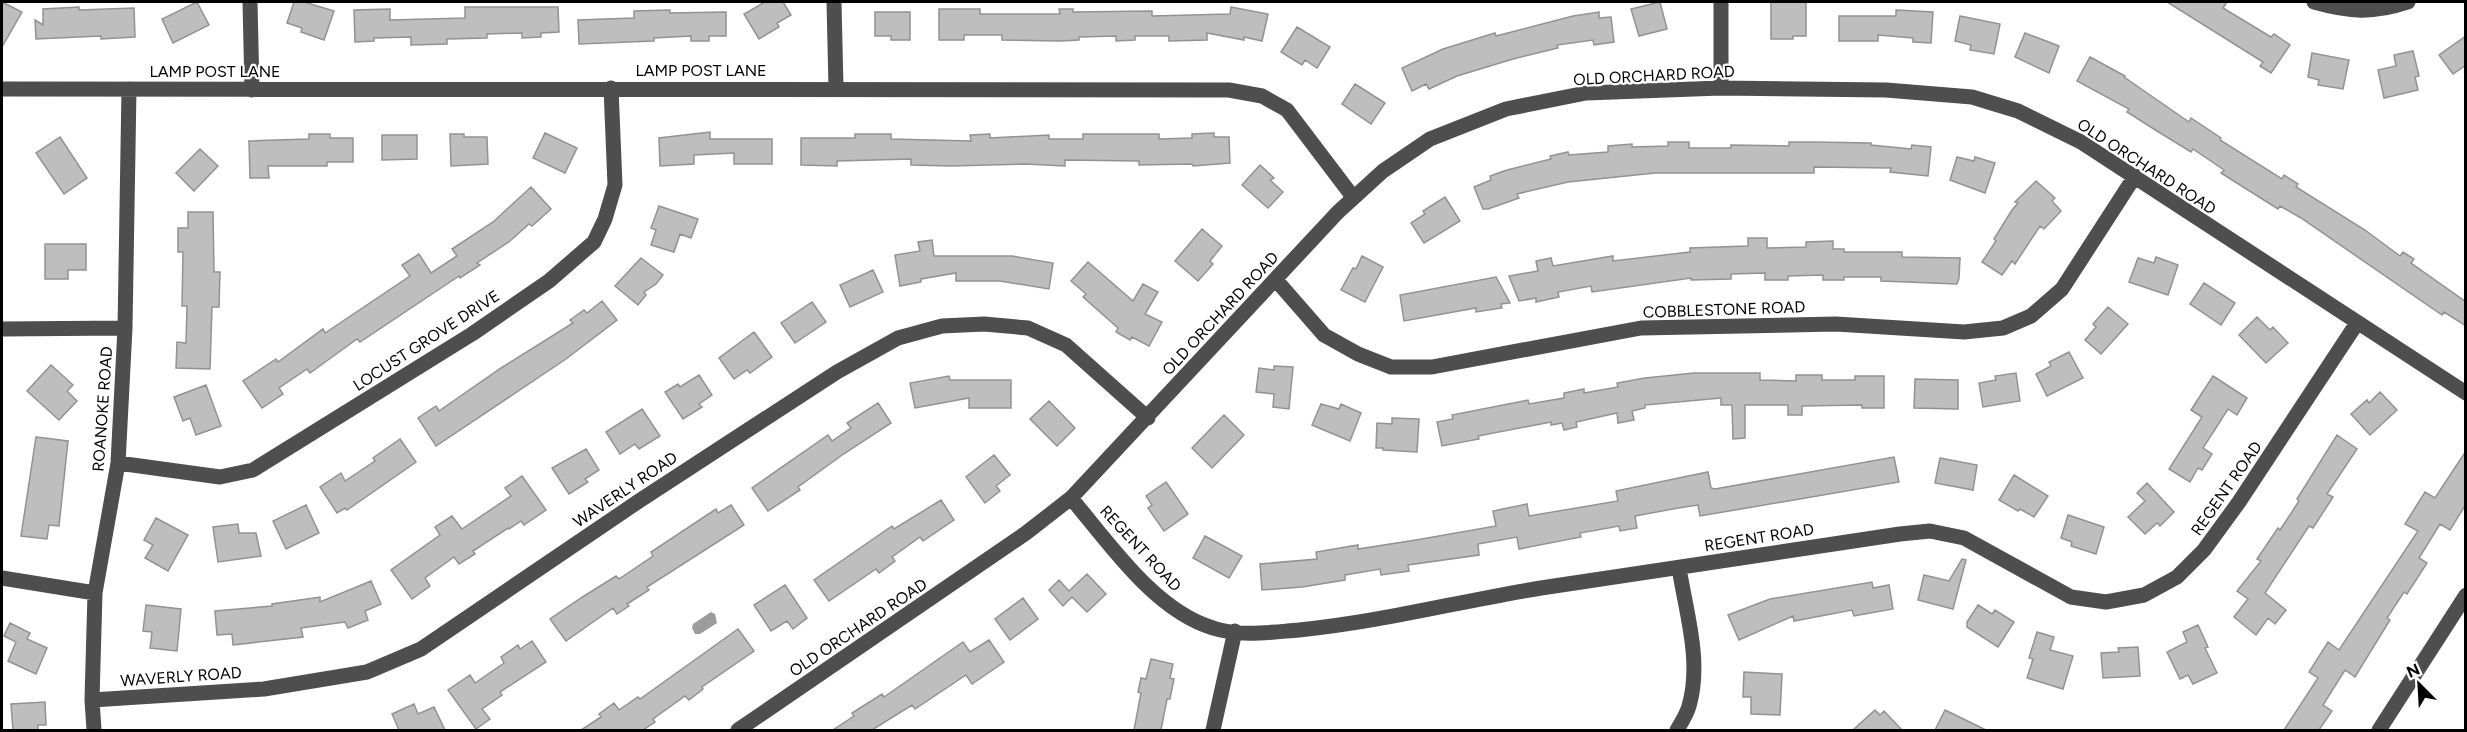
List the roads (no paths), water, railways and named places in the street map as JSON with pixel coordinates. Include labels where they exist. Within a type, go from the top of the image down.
[{"type":"street","points":[[250,2],[252,90]]},
{"type":"street","points":[[834,2],[836,88]]},
{"type":"street","points":[[1721,2],[1721,88]]},
{"type":"street","points":[[2314,2],[2343,10],[2366,12],[2408,2]]},
{"type":"street","name":"LOCUST GROVE DRIVE","points":[[118,463],[220,477],[253,470],[462,340],[549,281],[594,242],[605,219],[615,185],[611,88]]},
{"type":"street","name":"OLD ORCHARD ROAD","points":[[738,730],[1026,533],[1071,498],[1353,197],[1383,171],[1430,139],[1506,109],[1586,93],[1721,88],[1886,90],[1972,97],[2018,111],[2081,142],[2466,393]]},
{"type":"street","name":"LAMP POST LANE","points":[[2,89],[1229,90],[1262,96],[1287,110],[1353,197]]},
{"type":"street","name":"ROANOKE ROAD","points":[[94,730],[92,700],[95,593],[118,463],[125,328],[129,89]]},
{"type":"street","name":"COBBLESTONE ROAD","points":[[1276,280],[1324,334],[1358,354],[1391,367],[1432,368],[1641,328],[1836,324],[1964,332],[2003,328],[2031,316],[2062,289],[2134,176]]},
{"type":"street","name":"REGENT ROAD","points":[[1071,498],[1155,592],[1181,613],[1214,628],[1234,631],[1263,633],[1336,626],[1540,588],[1930,531],[1964,538],[2071,597],[2106,602],[2144,596],[2177,577],[2204,550],[2239,502],[2357,323]]},
{"type":"street","name":"WAVERLY ROAD","points":[[92,700],[264,689],[367,672],[421,650],[639,501],[837,372],[898,338],[942,326],[984,324],[1028,328],[1066,345],[1148,418]]},
{"type":"street","points":[[2,329],[125,328]]},
{"type":"street","points":[[1677,730],[1689,708],[1694,684],[1694,663],[1679,568]]},
{"type":"street","points":[[2,578],[95,593]]},
{"type":"street","points":[[2379,730],[2466,595]]},
{"type":"street","points":[[1212,730],[1234,631]]}]
